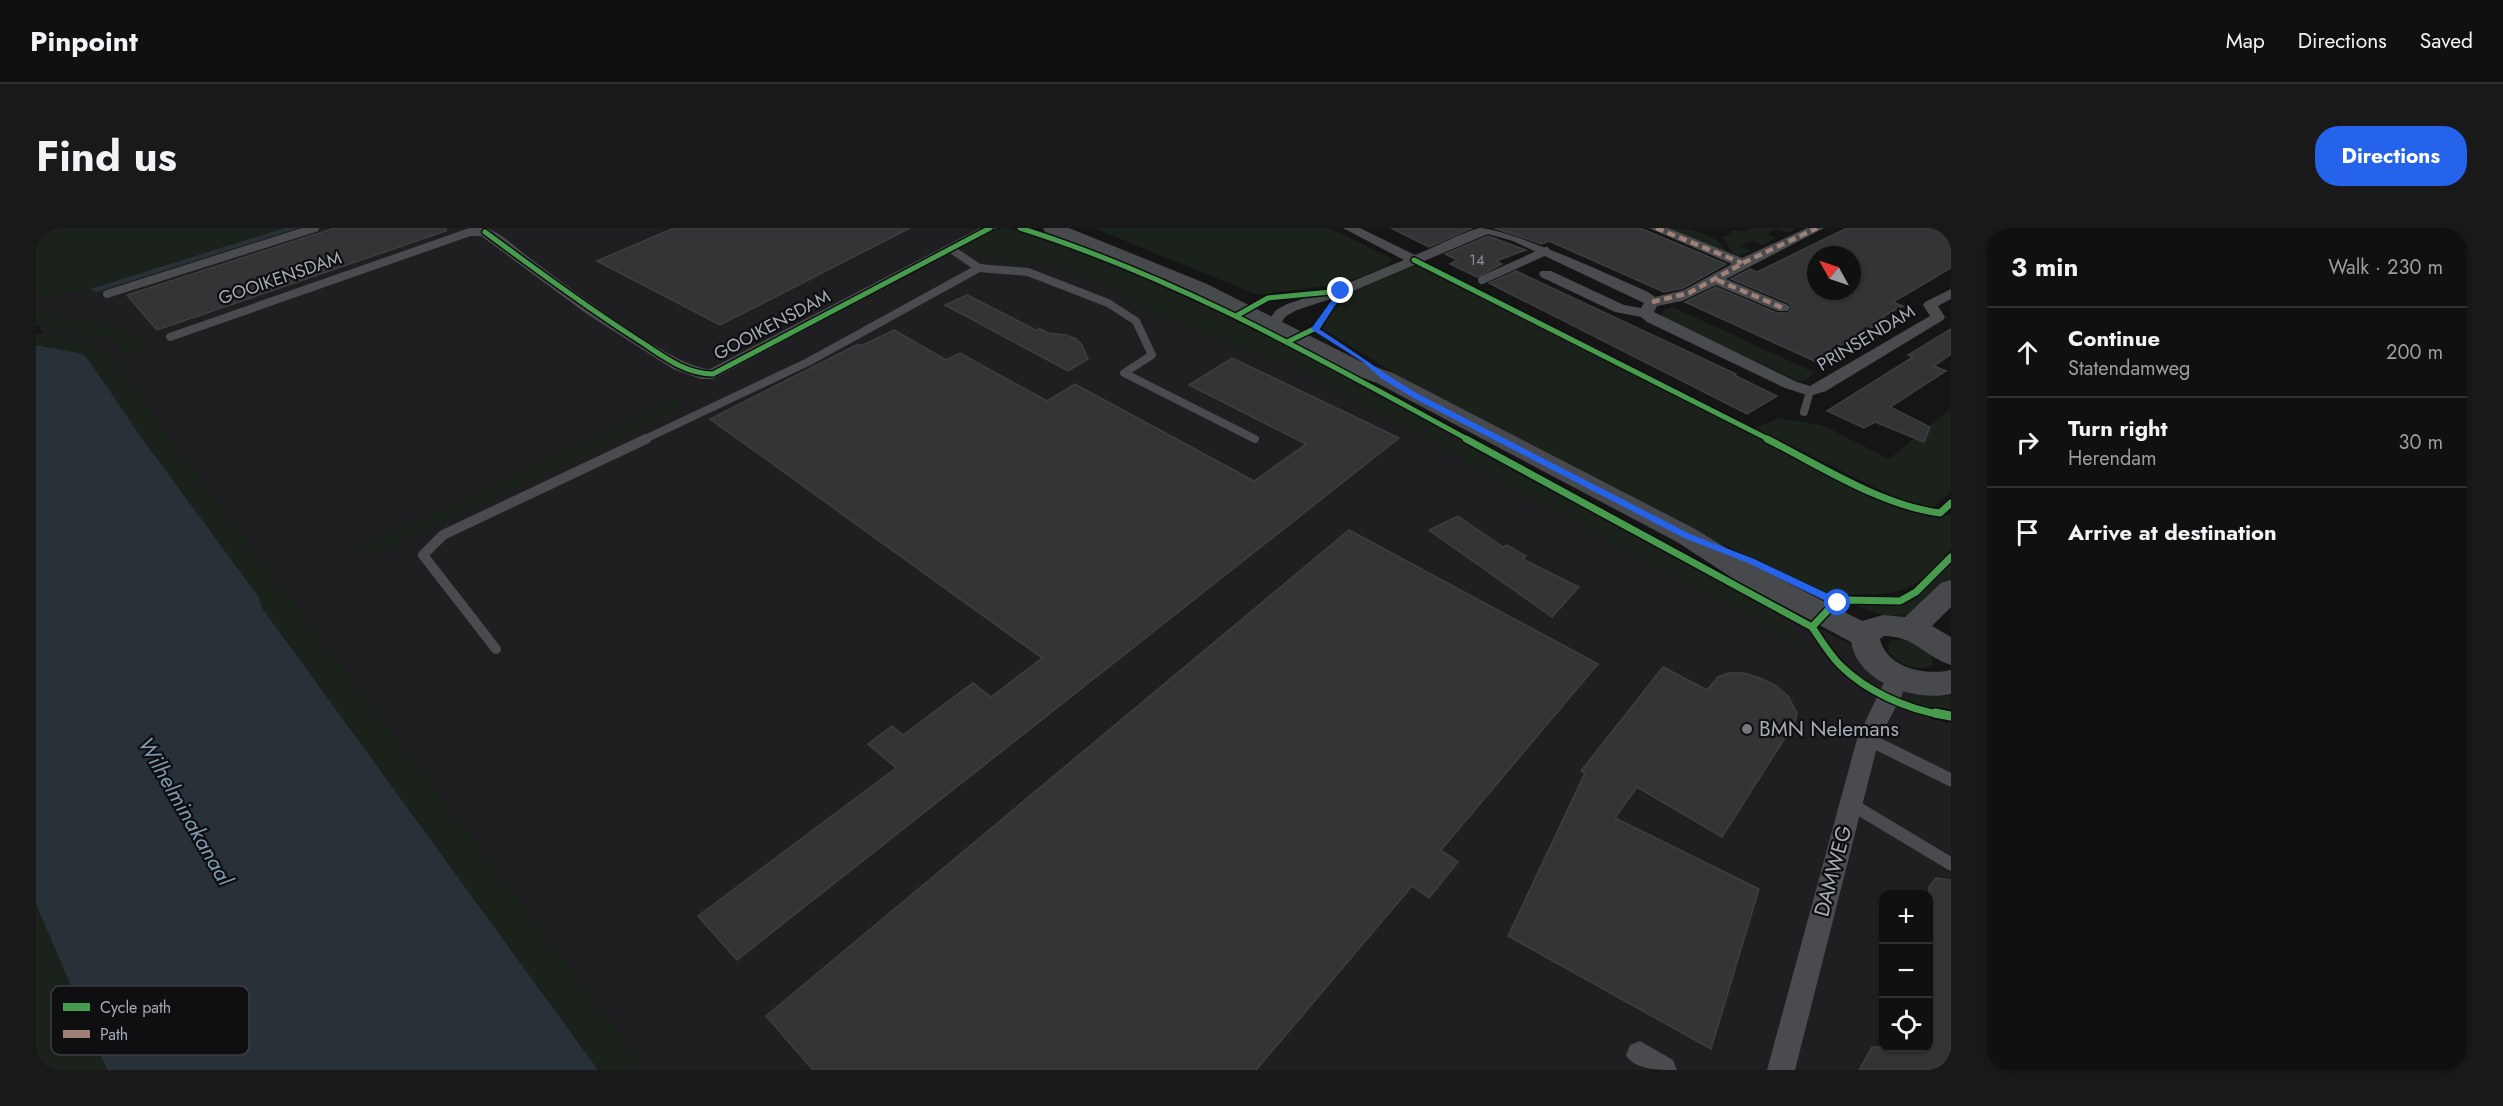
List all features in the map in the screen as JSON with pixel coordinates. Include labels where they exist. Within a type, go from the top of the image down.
[{"type":"main road","points":[[1052,228],[1283,319]]},
{"type":"main road","points":[[1082,228],[1219,284],[1365,361],[1385,378],[1419,398],[1687,536],[1747,574],[1872,631],[1911,629],[1950,651]]},
{"type":"main road","points":[[1911,629],[1951,590]]},
{"type":"main road","points":[[1872,631],[1868,652],[1876,661],[1898,675],[1925,685],[1948,686]]},
{"type":"street","name":"GOOIKENSDAM","points":[[473,231],[679,366],[701,374],[712,374],[990,228]]},
{"type":"street","points":[[1350,228],[1414,260]]},
{"type":"street","points":[[1283,319],[1320,305],[1322,298],[1486,228]]},
{"type":"street","name":"PRINSENDAM","points":[[1486,228],[1509,234],[1643,295],[1652,319],[1791,385],[1810,391],[1820,388],[1938,317],[1929,306],[1951,293]]},
{"type":"street","points":[[1656,228],[1742,263]]},
{"type":"street","points":[[1649,308],[1670,302],[1717,280],[1742,263],[1813,229]]},
{"type":"street","name":"PRINSENDAM","points":[[1545,274],[1620,309],[1649,308]]},
{"type":"street","points":[[1717,280],[1783,308]]},
{"type":"street","name":"DAMWEG","points":[[1781,1070],[1868,739],[1890,697],[1898,675]]},
{"type":"lane","name":"GOOIKENSDAM","points":[[107,294],[315,228]]},
{"type":"lane","name":"GOOIKENSDAM","points":[[170,337],[473,231]]},
{"type":"lane","points":[[951,249],[979,267],[1028,272],[1108,303],[1136,321],[1152,355],[1124,373],[1255,439]]},
{"type":"lane","points":[[1482,280],[1546,251]]},
{"type":"lane","points":[[496,649],[423,555],[443,535],[808,362],[979,267]]},
{"type":"lane","name":"PRINSENDAM","points":[[1804,412],[1810,391]]},
{"type":"lane","points":[[1868,739],[1951,780]]},
{"type":"lane","points":[[1851,804],[1951,864]]},
{"type":"shaded area","points":[[36,228],[983,228],[1295,344],[1951,699],[1951,1070],[432,1070],[36,321]]},
{"type":"shaded area","points":[[36,228],[285,228],[90,289],[58,297],[50,294],[36,298]]},
{"type":"shaded area","points":[[1004,228],[1033,233],[1116,265],[1198,303],[1235,316],[1444,433],[1780,615],[1814,652],[1286,362],[1267,359],[1121,301],[1127,295],[1040,260],[1011,264],[961,248],[990,232]]},
{"type":"shaded area","points":[[1094,228],[1330,228],[1393,259],[1388,266],[1341,284],[1257,295]]},
{"type":"shaded area","points":[[1663,228],[1690,230],[1708,235],[1716,240],[1727,253]]},
{"type":"shaded area","points":[[1751,228],[1795,229],[1788,233],[1778,229],[1766,234],[1776,238],[1763,245],[1753,241],[1741,246],[1751,251],[1739,256],[1732,252],[1722,237],[1731,234],[1732,230],[1744,231]]},
{"type":"shaded area","points":[[1422,266],[1900,509],[1930,517],[1951,514],[1951,549],[1934,568],[1909,587],[1887,593],[1851,594],[1837,597],[1643,508],[1430,395],[1321,328],[1345,295],[1412,267]]},
{"type":"shaded area","points":[[36,306],[61,317],[106,323],[122,328],[150,346],[125,354],[113,340],[36,326]]},
{"type":"shaded area","points":[[1672,307],[1816,373],[1803,381],[1796,380],[1667,320],[1662,312]]},
{"type":"shaded area","points":[[36,333],[102,345],[112,355],[165,431],[648,1070],[598,1070],[262,608],[258,596],[143,440],[90,362],[49,347],[36,345]]},
{"type":"shaded area","points":[[675,399],[683,403],[683,408],[366,560],[357,548]]},
{"type":"shaded area","points":[[1951,408],[1951,492],[1933,507],[1914,506],[1902,501],[1755,428],[1779,418],[1822,425],[1889,459]]},
{"type":"shaded area","points":[[1951,564],[1951,579],[1915,615],[1885,616],[1850,604],[1854,602],[1901,602],[1916,597]]},
{"type":"shaded area","points":[[1894,640],[1918,645],[1928,652],[1933,663],[1930,667],[1918,668],[1901,663],[1888,651],[1889,642]]},
{"type":"shaded area","points":[[1931,694],[1951,697],[1951,718],[1906,699],[1915,695]]},
{"type":"shaded area","points":[[36,904],[71,986],[51,986],[51,1055],[101,1055],[107,1070],[36,1070]]},
{"type":"water","points":[[285,228],[298,228],[96,292],[90,289]]},
{"type":"water","name":"Wilhelminakanaal","points":[[36,345],[83,354],[90,362],[143,440],[258,596],[262,608],[598,1070],[107,1070],[101,1055],[249,1055],[249,986],[71,986],[36,904]]},
{"type":"building","points":[[335,228],[446,228],[446,231],[157,330],[127,295]]},
{"type":"building","points":[[674,228],[910,228],[720,325],[597,261]]},
{"type":"building","points":[[1391,228],[1472,228],[1429,247]]},
{"type":"building","points":[[1494,228],[1640,228],[1726,264],[1683,288],[1664,292],[1549,241],[1542,244]]},
{"type":"building","points":[[1847,228],[1939,228],[1951,232],[1951,268],[1893,302],[1903,306],[1882,317],[1887,319],[1839,346],[1849,350],[1823,365],[1685,302],[1716,287],[1777,313],[1788,313],[1792,309],[1789,303],[1731,279],[1750,269],[1757,272],[1807,248],[1807,300],[1861,300],[1861,246],[1810,246]]},
{"type":"building","points":[[1488,236],[1526,250],[1496,261],[1502,264],[1477,277],[1450,264],[1457,260],[1445,254]]},
{"type":"building","points":[[1516,271],[1736,374],[1734,375],[1777,396],[1747,414],[1489,283]]},
{"type":"building","points":[[967,295],[1036,330],[1040,329],[1076,339],[1082,345],[1088,359],[1068,371],[945,305]]},
{"type":"building","points":[[1951,329],[1951,354],[1934,366],[1946,371],[1890,407],[1930,427],[1924,442],[1875,422],[1864,428],[1827,411],[1913,357],[1908,355]]},
{"type":"building","points":[[894,330],[946,360],[960,353],[1047,401],[1075,384],[1254,481],[1306,444],[1189,385],[1232,358],[1399,438],[737,960],[698,916],[896,768],[868,744],[892,726],[903,735],[973,683],[991,697],[1042,658],[710,419],[858,344],[861,346]]},
{"type":"building","points":[[1458,516],[1503,547],[1507,545],[1526,556],[1523,559],[1579,587],[1552,617],[1429,530]]},
{"type":"building","points":[[1349,530],[1598,664],[1441,850],[1458,862],[1429,898],[1412,886],[1256,1070],[813,1070],[766,1016]]},
{"type":"building","points":[[1663,667],[1707,690],[1718,677],[1729,673],[1744,673],[1760,678],[1776,686],[1788,696],[1797,713],[1795,722],[1722,837],[1637,787],[1615,818],[1759,889],[1711,1049],[1508,936],[1585,773],[1581,771]]},
{"type":"building","points":[[1936,878],[1951,880],[1951,1070],[1859,1070],[1872,1047],[1879,1047],[1879,1052],[1933,1052],[1933,890],[1929,890]]},
{"type":"marked path","points":[[1656,228],[1742,263]]},
{"type":"marked path","points":[[1652,302],[1665,301],[1689,293],[1745,262],[1817,228]]},
{"type":"marked path","points":[[1717,280],[1783,308]]},
{"type":"cycle path","points":[[485,232],[592,311],[679,366],[701,374],[713,374],[990,228]]},
{"type":"cycle path","points":[[1020,228],[1069,243],[1118,262],[1214,304],[1260,328],[1812,627],[1840,665],[1877,691],[1907,705],[1951,716]]},
{"type":"cycle path","points":[[1414,260],[1892,502],[1916,510],[1940,513],[1951,503]]},
{"type":"cycle path","points":[[1236,316],[1268,298],[1341,291]]},
{"type":"cycle path","points":[[1287,342],[1318,327],[1341,291]]},
{"type":"cycle path","points":[[1812,627],[1829,609],[1844,600],[1900,601],[1916,592],[1951,557]]},
{"type":"place","name":"BMN Nelemans","points":[[1747,729]]},
{"type":"route","points":[[1341,291],[1318,327],[1314,329],[1365,361],[1385,378],[1419,398],[1687,536],[1751,561],[1838,603]]}]
